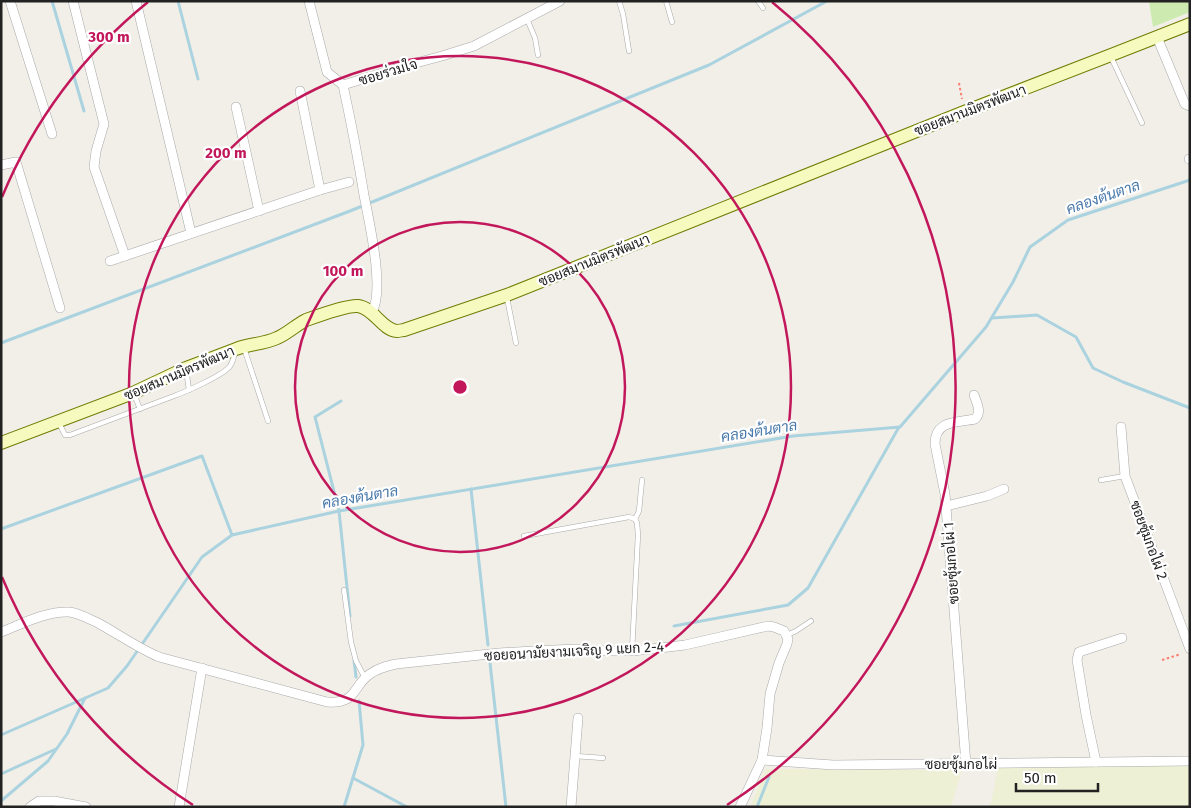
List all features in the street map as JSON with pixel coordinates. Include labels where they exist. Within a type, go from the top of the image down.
[{"type":"street","points":[[10,1],[52,134]]},
{"type":"street","points":[[74,1],[104,124],[96,151],[94,167],[125,256]]},
{"type":"street","points":[[136,1],[191,233]]},
{"type":"street","points":[[309,1],[327,72],[343,86]]},
{"type":"street","name":"ซอยร่วมใจ","points":[[372,312],[375,307],[377,284],[375,255],[343,86],[474,46],[560,1]]},
{"type":"street","name":"ซอยสมานมิตรพัฒนา","points":[[1,443],[134,393],[186,368],[240,347],[277,338],[306,320],[334,311],[355,306],[364,307],[392,330],[404,330],[507,295],[964,112],[1190,24]]},
{"type":"street","points":[[1157,37],[1184,102],[1190,106]]},
{"type":"street","points":[[300,91],[320,190]]},
{"type":"street","points":[[236,107],[258,211]]},
{"type":"street","points":[[1,165],[16,162],[60,308]]},
{"type":"street","points":[[110,261],[320,190],[349,182]]},
{"type":"street","name":"ซอยซุ้มกอไผ่ 1","points":[[966,764],[945,494],[934,444],[938,430],[945,425],[978,417],[979,411],[974,395]]},
{"type":"street","name":"ซอยซุ้มกอไผ่ 2","points":[[1121,428],[1125,476],[1190,649]]},
{"type":"street","points":[[946,506],[987,496],[1004,489]]},
{"type":"street","name":"ซอยอนามัยงามเจริญ 9 แยก 2-4","points":[[1,632],[45,615],[68,612],[91,620],[159,657],[328,702],[341,702],[354,695],[365,678],[371,673],[396,664],[533,650],[632,650],[685,644],[768,626],[779,628],[786,635]]},
{"type":"street","points":[[740,807],[762,760],[770,694],[787,644],[788,639],[786,635]]},
{"type":"street","points":[[1096,762],[1084,706],[1076,660],[1077,655],[1079,652],[1122,638]]},
{"type":"street","points":[[178,807],[202,668]]},
{"type":"street","points":[[571,807],[578,718]]},
{"type":"street","name":"ซอยซุ้มกอไผ่","points":[[762,760],[833,765],[1190,761]]},
{"type":"street","points":[[30,807],[39,801],[86,807]]},
{"type":"lane","points":[[619,1],[629,51]]},
{"type":"lane","points":[[666,1],[672,22]]},
{"type":"lane","points":[[758,1],[763,8]]},
{"type":"lane","points":[[527,19],[535,38],[538,55]]},
{"type":"lane","points":[[1111,55],[1142,123]]},
{"type":"lane","points":[[507,295],[516,343]]},
{"type":"lane","points":[[58,422],[67,436],[189,390],[229,368],[240,347]]},
{"type":"lane","points":[[240,347],[268,421]]},
{"type":"lane","points":[[186,368],[189,390]]},
{"type":"lane","points":[[134,393],[140,409]]},
{"type":"lane","points":[[1101,480],[1125,476]]},
{"type":"lane","points":[[632,650],[638,535],[635,519],[639,511],[642,480]]},
{"type":"lane","points":[[524,536],[629,517],[635,519]]},
{"type":"lane","points":[[344,590],[351,642],[356,661],[365,678]]},
{"type":"lane","points":[[786,635],[811,621]]},
{"type":"lane","points":[[575,756],[603,758]]},
{"type":"path","points":[[959,83],[964,112]]},
{"type":"path","points":[[1162,660],[1181,654]]},
{"type":"green space","points":[[1149,1],[1190,1],[1190,12],[1153,27]]},
{"type":"green space","points":[[1190,760],[1190,807],[990,807],[998,768]]},
{"type":"green space","points":[[766,769],[962,770],[951,807],[750,807]]},
{"type":"waterway","points":[[52,1],[84,111]]},
{"type":"waterway","points":[[178,1],[198,79]]},
{"type":"waterway","points":[[1,343],[350,211],[709,65],[827,1]]},
{"type":"waterway","name":"คลองต้นตาล","points":[[1,529],[202,456],[232,535],[339,511],[793,436],[900,427],[986,327],[1013,282],[1030,247],[1068,220],[1190,180]]},
{"type":"waterway","points":[[992,318],[1037,315],[1076,337],[1093,368],[1123,382],[1190,408]]},
{"type":"waterway","points":[[341,401],[315,417],[339,511],[350,616]]},
{"type":"waterway","points":[[674,626],[788,605],[808,588],[899,427]]},
{"type":"waterway","points":[[471,489],[488,645]]},
{"type":"waterway","name":"คลองต้นตาล","points":[[1,735],[108,688],[127,666],[202,557],[232,535]]},
{"type":"waterway","points":[[354,660],[356,677]]},
{"type":"waterway","points":[[490,663],[506,807]]},
{"type":"waterway","points":[[1,801],[48,761],[67,734],[85,698]]},
{"type":"waterway","points":[[344,807],[363,745],[359,701]]},
{"type":"waterway","points":[[1,774],[56,749]]},
{"type":"waterway","points":[[757,807],[769,777]]},
{"type":"waterway","points":[[353,778],[407,807]]}]
